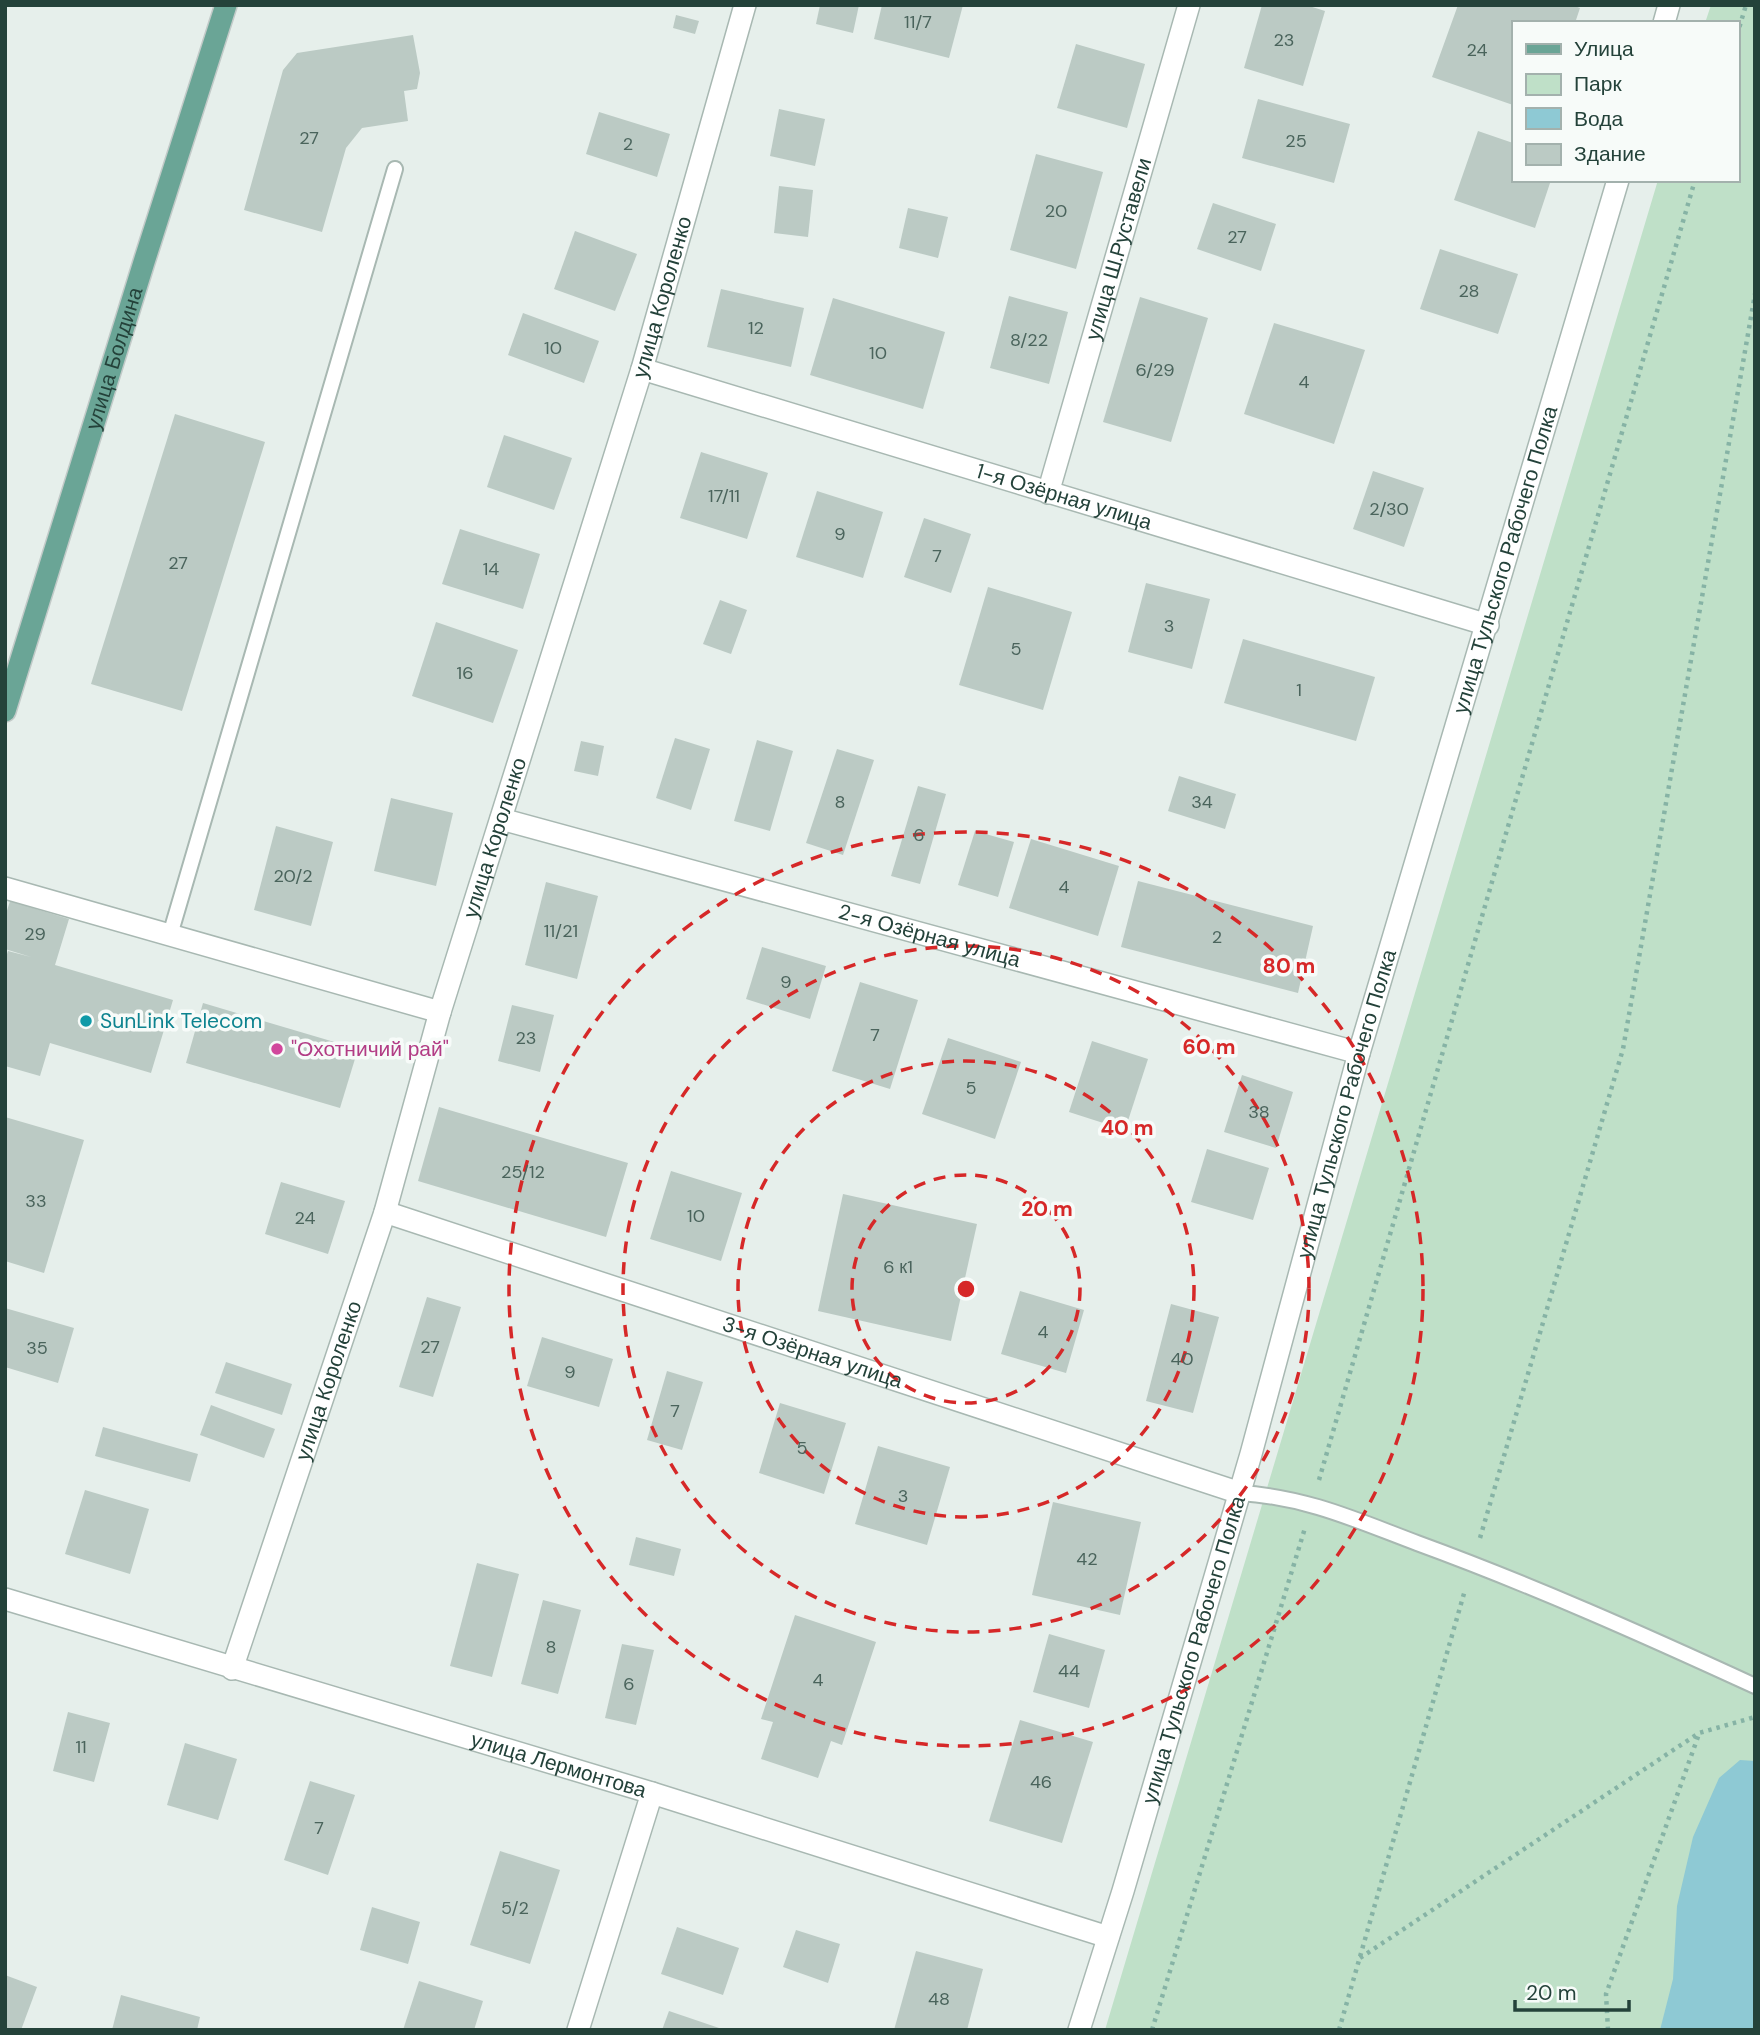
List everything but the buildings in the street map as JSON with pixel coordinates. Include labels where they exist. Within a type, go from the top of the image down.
[{"type":"main road","name":"улица Болдина","points":[[5,711],[226,5]]},
{"type":"street","name":"улица Короленко","points":[[232,1668],[385,1212],[440,1012],[642,369],[745,5]]},
{"type":"street","name":"улица Ш.Руставели","points":[[1048,493],[1189,5]]},
{"type":"street","name":"улица Тульского Рабочего Полка","points":[[1079,2030],[1240,1493],[1359,1053],[1617,182]]},
{"type":"street","name":"1-я Озёрная улица","points":[[642,369],[1488,625]]},
{"type":"street","name":"2-я Озёрная улица","points":[[501,819],[1359,1053]]},
{"type":"street","points":[[5,888],[440,1012]]},
{"type":"street","name":"3-я Озёрная улица","points":[[385,1212],[1240,1493]]},
{"type":"street","name":"улица Лермонтова","points":[[5,1599],[652,1793],[1108,1937]]},
{"type":"street","points":[[578,2030],[652,1793]]},
{"type":"lane","points":[[170,935],[395,169]]},
{"type":"lane","points":[[1240,1493],[1269,1494],[1312,1503],[1472,1563],[1755,1686]]},
{"type":"path","points":[[1739,28],[1746,5]]},
{"type":"path","points":[[1152,2030],[1312,1503],[1694,182]]},
{"type":"path","points":[[1339,2030],[1472,1563],[1623,1049],[1755,294]]},
{"type":"path","points":[[1359,1959],[1699,1733],[1755,1717]]},
{"type":"path","points":[[1608,2030],[1606,1994],[1699,1733]]},
{"type":"green space","points":[[1711,5],[1755,5],[1755,2030],[1105,2030],[1657,182],[1739,182],[1739,21],[1706,21]]},
{"type":"water","points":[[1740,1760],[1755,1761],[1755,2030],[1660,2030],[1673,1979],[1677,1906],[1693,1837],[1719,1778]]},
{"type":"place","name":"SunLink Telecom","points":[[86,1021]]},
{"type":"place","name":"\"Охотничий рай\"","points":[[277,1049]]}]
